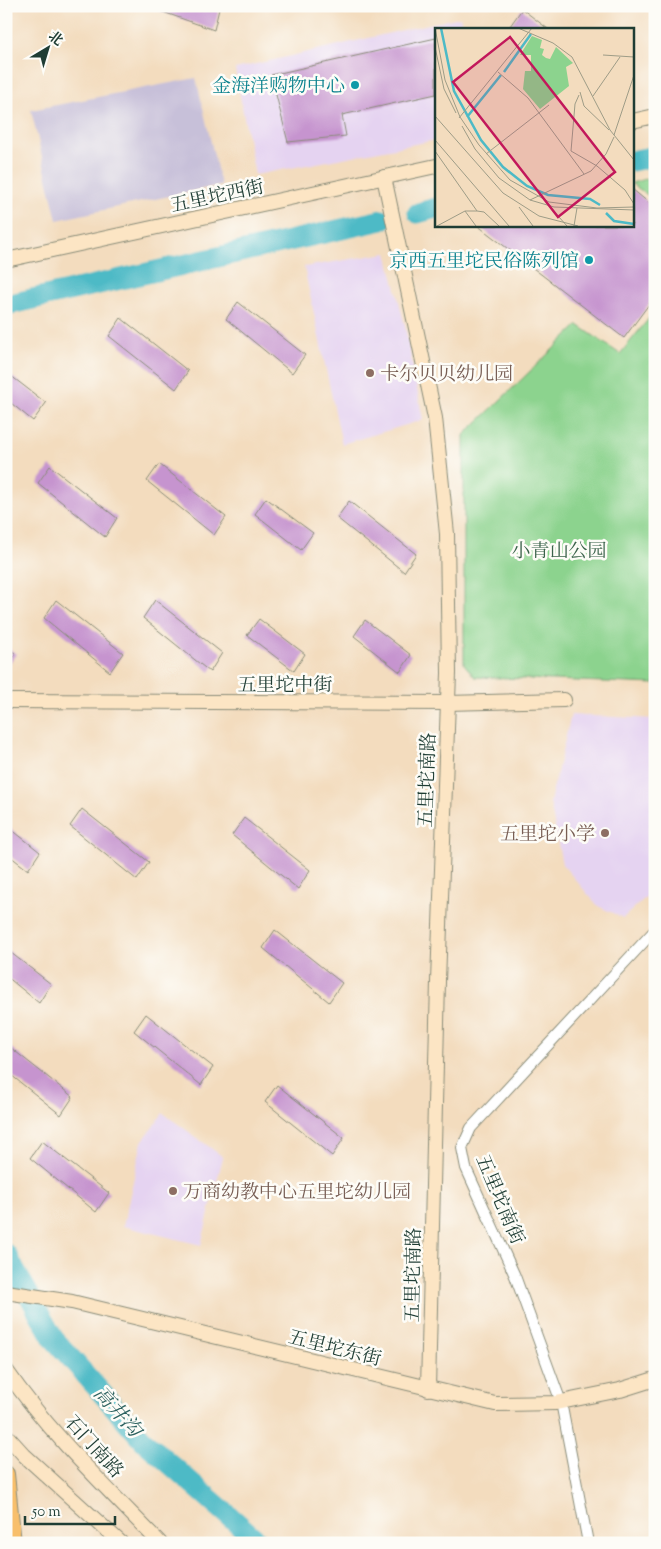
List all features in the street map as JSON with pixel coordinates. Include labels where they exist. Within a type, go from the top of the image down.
[{"type":"main road","points":[[6,1474],[13,1543]]},
{"type":"street","points":[[634,121],[655,116]]},
{"type":"street","name":"五里坨西街","points":[[6,260],[435,166]]},
{"type":"street","name":"五里坨南路","points":[[384,177],[435,418],[447,534],[449,673],[428,1389]]},
{"type":"street","name":"五里坨中街","points":[[6,701],[447,703],[564,700]]},
{"type":"street","name":"五里坨南街","points":[[588,1543],[561,1402],[515,1276],[466,1168],[462,1148],[471,1128],[655,930]]},
{"type":"street","name":"五里坨东街","points":[[6,1292],[72,1302],[495,1404],[561,1402],[620,1390],[655,1379]]},
{"type":"street","name":"石门南路","points":[[6,1370],[21,1391],[93,1474],[160,1543]]},
{"type":"street","points":[[6,1435],[24,1455],[121,1543]]},
{"type":"shaded area","name":"金海洋购物中心","points":[[460,17],[463,28],[435,28],[435,140],[255,175],[235,69]]},
{"type":"shaded area","points":[[196,78],[221,185],[57,220],[31,110]]},
{"type":"shaded area","name":"卡尔贝贝幼儿园","points":[[387,253],[405,326],[423,420],[342,444],[304,267]]},
{"type":"shaded area","name":"五里坨小学","points":[[571,715],[655,719],[655,889],[623,918],[598,906],[562,864],[550,802]]},
{"type":"shaded area","name":"万商幼教中心五里坨幼儿园","points":[[163,1113],[223,1157],[201,1245],[123,1226],[142,1142]]},
{"type":"green space","points":[[655,176],[655,200],[634,185],[634,182]]},
{"type":"green space","name":"小青山公园","points":[[655,311],[655,684],[475,677],[464,664],[464,435],[578,325],[620,354]]},
{"type":"building","points":[[146,6],[212,6],[219,9],[214,30]]},
{"type":"building","points":[[522,9],[547,28],[513,28],[510,26]]},
{"type":"building","name":"金海洋购物中心","points":[[435,38],[435,94],[342,115],[346,136],[288,142],[271,75]]},
{"type":"building","name":"京西五里坨民俗陈列馆","points":[[634,191],[655,208],[655,296],[624,338],[478,226],[634,226]]},
{"type":"building","points":[[238,302],[305,355],[292,373],[226,319]]},
{"type":"building","points":[[121,318],[188,371],[176,389],[109,336]]},
{"type":"building","points":[[6,372],[46,403],[33,421],[6,399]]},
{"type":"building","points":[[159,464],[226,517],[214,535],[147,481]]},
{"type":"building","points":[[50,466],[117,518],[105,537],[38,483]]},
{"type":"building","points":[[266,498],[313,533],[301,550],[255,514]]},
{"type":"building","points":[[349,501],[416,554],[404,572],[337,518]]},
{"type":"building","points":[[56,600],[123,653],[110,672],[44,618]]},
{"type":"building","points":[[155,600],[222,653],[210,672],[143,618]]},
{"type":"building","points":[[259,619],[305,654],[294,671],[247,635]]},
{"type":"building","points":[[365,620],[411,655],[400,672],[354,636]]},
{"type":"building","points":[[6,646],[16,654],[6,668]]},
{"type":"building","points":[[82,809],[149,862],[137,880],[70,826]]},
{"type":"building","points":[[244,818],[310,870],[298,889],[232,835]]},
{"type":"building","points":[[6,825],[40,852],[28,870],[6,853]]},
{"type":"building","points":[[275,930],[342,983],[329,1002],[263,948]]},
{"type":"building","points":[[6,949],[51,984],[39,1003],[6,976]]},
{"type":"building","points":[[146,1014],[213,1067],[201,1085],[134,1031]]},
{"type":"building","points":[[6,1044],[73,1097],[61,1115],[6,1071]]},
{"type":"building","points":[[277,1085],[344,1138],[332,1156],[265,1102]]},
{"type":"building","points":[[42,1141],[109,1193],[96,1212],[30,1158]]},
{"type":"waterway","points":[[634,161],[655,156]]},
{"type":"waterway","points":[[418,213],[435,208]]},
{"type":"waterway","points":[[6,305],[382,220]]},
{"type":"waterway","name":"高井沟","points":[[6,1254],[53,1338],[145,1442],[260,1543]]},
{"type":"place","name":"金海洋购物中心","points":[[355,85]]},
{"type":"place","name":"京西五里坨民俗陈列馆","points":[[589,260]]},
{"type":"place","name":"卡尔贝贝幼儿园","points":[[370,373]]},
{"type":"place","name":"五里坨小学","points":[[605,833]]},
{"type":"place","name":"万商幼教中心五里坨幼儿园","points":[[173,1191]]}]
